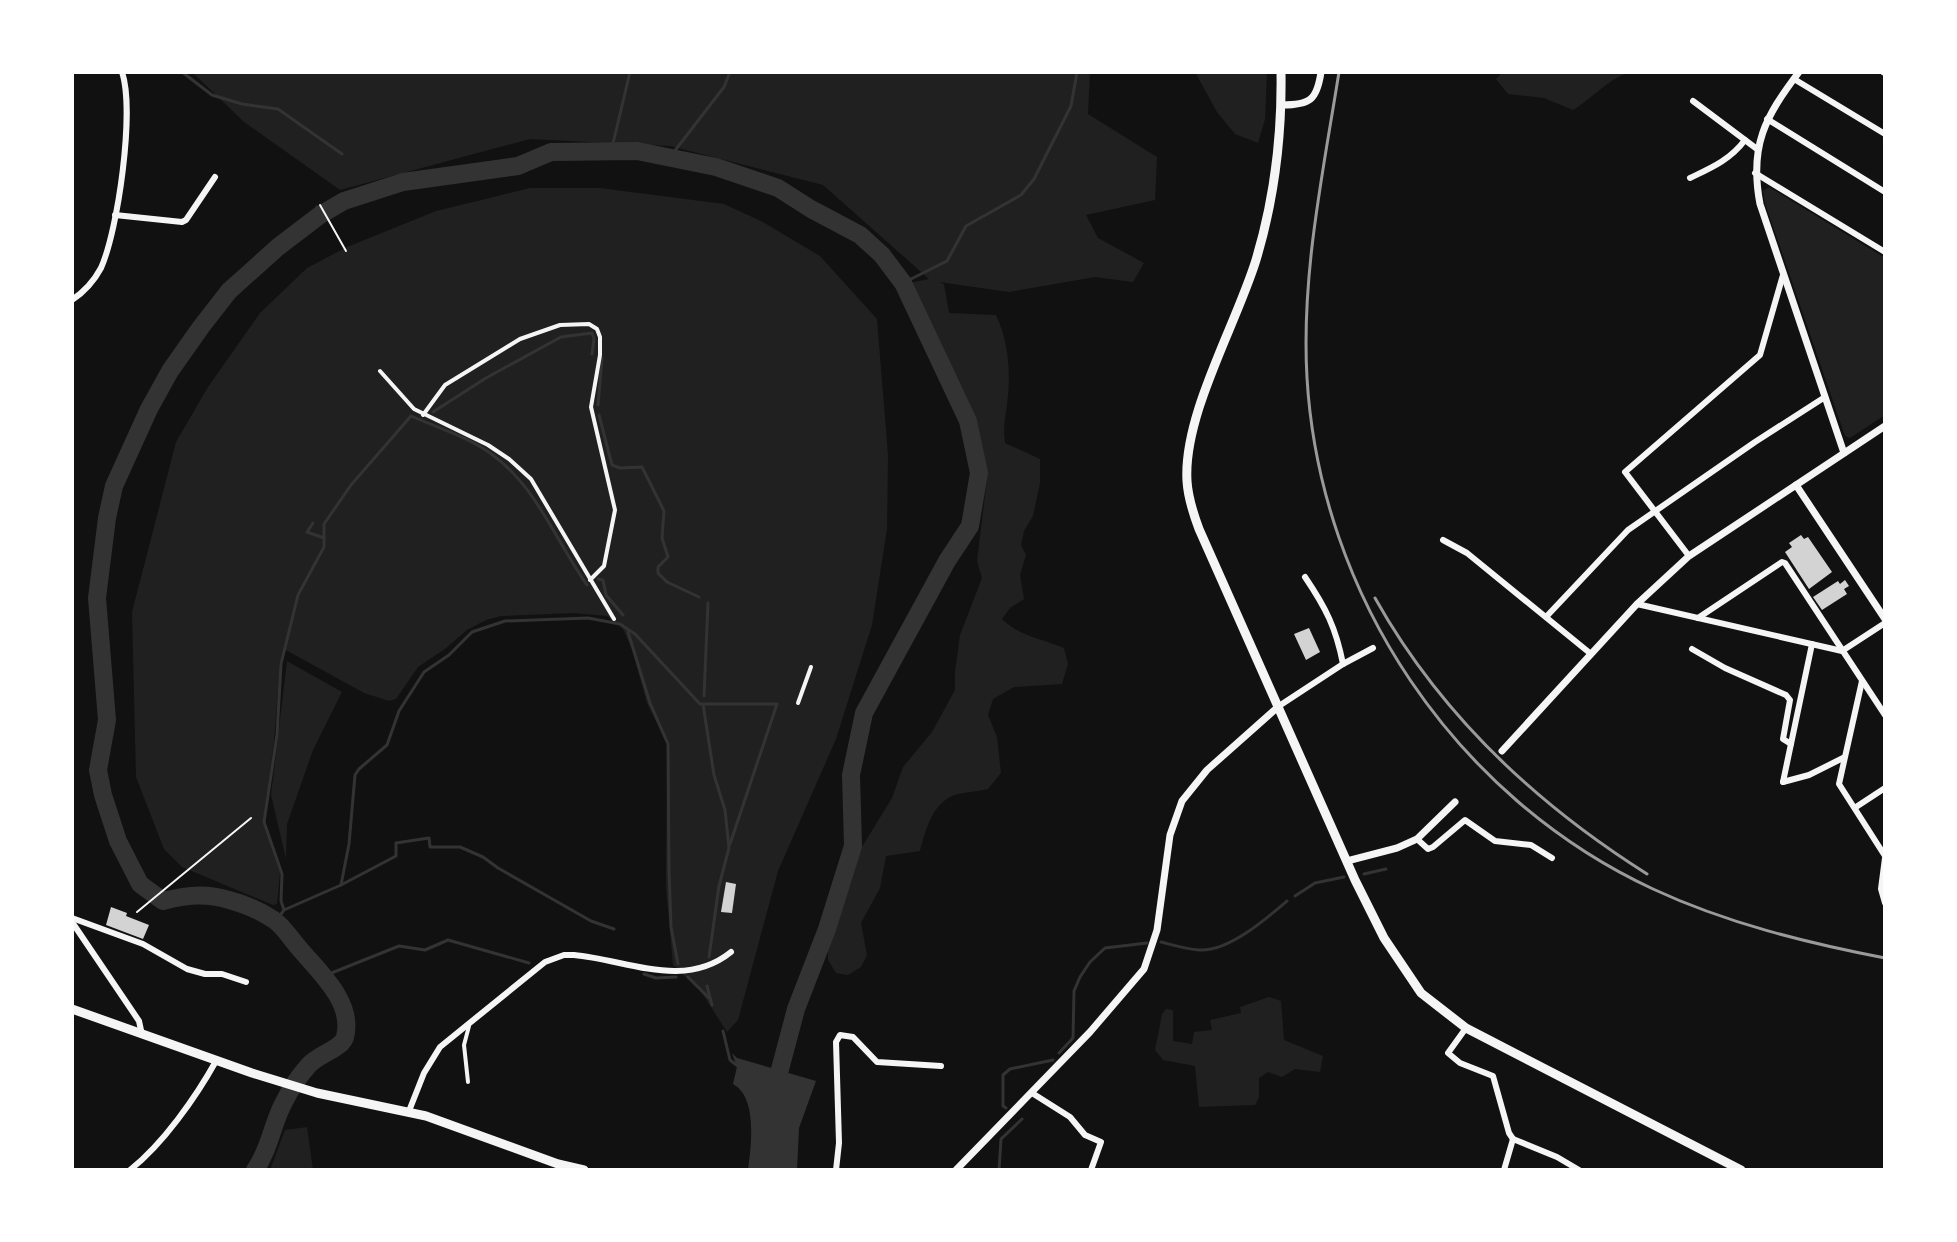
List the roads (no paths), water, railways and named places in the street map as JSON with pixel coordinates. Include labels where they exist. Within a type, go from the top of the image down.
[{"type":"main road","points":[[1281,72],[1282,105],[1272,189],[1257,257],[1192,433],[1187,480],[1190,504],[1199,529],[1347,861],[1384,938],[1421,993],[1466,1028],[1741,1170]]},
{"type":"main road","points":[[72,1009],[252,1073],[317,1093],[409,1111],[558,1164],[584,1170]]},
{"type":"street","points":[[72,300],[94,279],[102,265],[124,179],[122,72]]},
{"type":"street","points":[[1282,105],[1296,105],[1310,100],[1316,94],[1321,72]]},
{"type":"street","points":[[1844,453],[1760,204],[1755,173],[1757,149],[1767,119],[1796,75],[1885,134]]},
{"type":"street","points":[[1693,101],[1757,149]]},
{"type":"street","points":[[1767,119],[1885,192]]},
{"type":"street","points":[[1690,178],[1720,164],[1745,140]]},
{"type":"street","points":[[1755,173],[1885,252]]},
{"type":"street","points":[[115,215],[182,222],[215,177]]},
{"type":"street","points":[[1689,556],[1625,472],[1760,355],[1783,275]]},
{"type":"street","points":[[423,415],[445,385],[520,339],[560,325],[589,324],[597,329],[600,355],[591,407],[615,510],[604,566],[590,580]]},
{"type":"street","points":[[380,371],[414,409],[488,445],[531,479],[614,619]]},
{"type":"street","points":[[1546,617],[1628,530],[1825,397]]},
{"type":"street","points":[[1502,751],[1637,604],[1689,556],[1885,426]]},
{"type":"street","points":[[1637,604],[1842,651],[1885,621],[1796,485]]},
{"type":"street","points":[[1443,540],[1467,553],[1591,654]]},
{"type":"street","points":[[1698,618],[1782,562],[1885,715]]},
{"type":"street","points":[[1305,577],[1328,611],[1337,632],[1343,664]]},
{"type":"street","points":[[1812,644],[1783,782],[1809,775],[1843,758]]},
{"type":"street","points":[[956,1170],[1090,1032],[1144,969],[1157,930],[1170,835],[1182,801],[1207,770],[1279,706],[1373,648]]},
{"type":"street","points":[[1692,649],[1725,668],[1786,695],[1790,700],[1783,739],[1791,744]]},
{"type":"street","points":[[798,703],[811,667]]},
{"type":"street","points":[[1862,681],[1839,784],[1885,857],[1881,889],[1885,903]]},
{"type":"street","points":[[1856,807],[1885,788]]},
{"type":"street","points":[[1347,861],[1397,848],[1417,839],[1455,802]]},
{"type":"street","points":[[1417,839],[1428,849],[1465,820],[1495,841],[1531,845],[1552,858]]},
{"type":"street","points":[[72,920],[143,944],[187,969],[205,974],[222,974],[246,982]]},
{"type":"street","points":[[72,920],[139,1021],[142,1035]]},
{"type":"street","points":[[409,1111],[424,1073],[440,1047],[536,968],[564,955],[590,956],[679,972],[701,969],[731,952]]},
{"type":"street","points":[[468,1082],[464,1045],[471,1020]]},
{"type":"street","points":[[1466,1028],[1448,1053],[1460,1063],[1493,1076],[1513,1139],[1557,1157],[1579,1170]]},
{"type":"street","points":[[836,1170],[839,1143],[836,1042],[840,1035],[853,1037],[877,1062],[941,1066]]},
{"type":"street","points":[[130,1170],[155,1146],[199,1089],[216,1061]]},
{"type":"street","points":[[1032,1093],[1070,1117],[1085,1135],[1101,1142],[1091,1170]]},
{"type":"street","points":[[1504,1170],[1513,1139]]},
{"type":"waterway","points":[[182,72],[212,95],[242,104],[278,109],[342,154]]},
{"type":"waterway","points":[[611,152],[630,72]]},
{"type":"waterway","points":[[670,157],[724,87],[730,72]]},
{"type":"waterway","points":[[903,283],[947,261],[966,226],[1021,195],[1034,179],[1071,106],[1077,72]]},
{"type":"waterway","points":[[255,1170],[280,1110],[298,1079],[312,1062],[343,1041],[346,1024],[344,1012],[325,977],[274,920],[247,906],[212,896],[188,896],[163,901],[140,884],[118,841],[98,770],[107,720],[97,598],[114,486],[170,371],[229,291],[278,247],[344,201],[403,182],[518,166],[551,152],[637,151],[716,167],[778,188],[860,235],[882,255],[903,283],[968,421],[979,473],[970,526],[947,561],[864,713],[851,775],[853,846],[827,929],[796,1009],[774,1092]]},
{"type":"waterway","points":[[317,207],[320,215]]},
{"type":"waterway","points":[[433,412],[486,378],[561,337],[592,333],[592,354]]},
{"type":"waterway","points":[[598,405],[602,358]]},
{"type":"waterway","points":[[599,415],[612,465],[620,468],[642,467],[664,511],[662,538],[668,557],[658,567],[658,573],[667,582],[699,597]]},
{"type":"waterway","points":[[276,921],[284,910],[281,901],[282,874],[264,822],[277,735],[281,664],[298,595],[324,547],[324,524],[351,485],[411,416],[475,444],[509,469],[534,500],[587,585]]},
{"type":"waterway","points":[[313,523],[307,532],[324,538]]},
{"type":"waterway","points":[[598,579],[603,580],[606,595],[623,615]]},
{"type":"waterway","points":[[704,696],[708,603]]},
{"type":"waterway","points":[[284,910],[341,885],[349,844],[355,775],[387,745],[399,711],[424,672],[449,655],[472,632],[505,621],[588,618],[620,624],[635,634],[703,704],[714,775],[725,810],[729,848],[719,886],[709,957]]},
{"type":"waterway","points":[[628,632],[650,703],[668,744],[671,927],[678,964]]},
{"type":"waterway","points":[[705,704],[777,704],[730,844]]},
{"type":"waterway","points":[[341,885],[396,856],[396,843],[429,838],[430,847],[460,847],[483,857],[591,921],[614,929]]},
{"type":"waterway","points":[[1364,874],[1386,869]]},
{"type":"waterway","points":[[1295,896],[1315,883],[1344,877]]},
{"type":"waterway","points":[[1161,942],[1199,950],[1222,946],[1246,933],[1287,901]]},
{"type":"waterway","points":[[324,976],[399,946],[425,950],[448,940],[529,963]]},
{"type":"waterway","points":[[1059,1053],[1073,1038],[1074,991],[1090,962],[1105,948],[1147,943]]},
{"type":"waterway","points":[[644,974],[656,978],[676,977]]},
{"type":"waterway","points":[[688,977],[709,998]]},
{"type":"waterway","points":[[707,986],[712,1005]]},
{"type":"waterway","points":[[723,1031],[730,1060],[739,1067]]},
{"type":"waterway","points":[[1006,1108],[1003,1106],[1003,1075],[1010,1069],[1053,1060]]},
{"type":"waterway","points":[[999,1170],[1001,1139],[1022,1119]]},
{"type":"railway","points":[[1339,72],[1310,263],[1307,378],[1317,459],[1339,537],[1370,611],[1411,681],[1460,744],[1517,801],[1582,850],[1653,889],[1709,912],[1797,939],[1885,958]]},
{"type":"railway","points":[[1375,598],[1429,680],[1494,753],[1567,818],[1647,874]]}]
